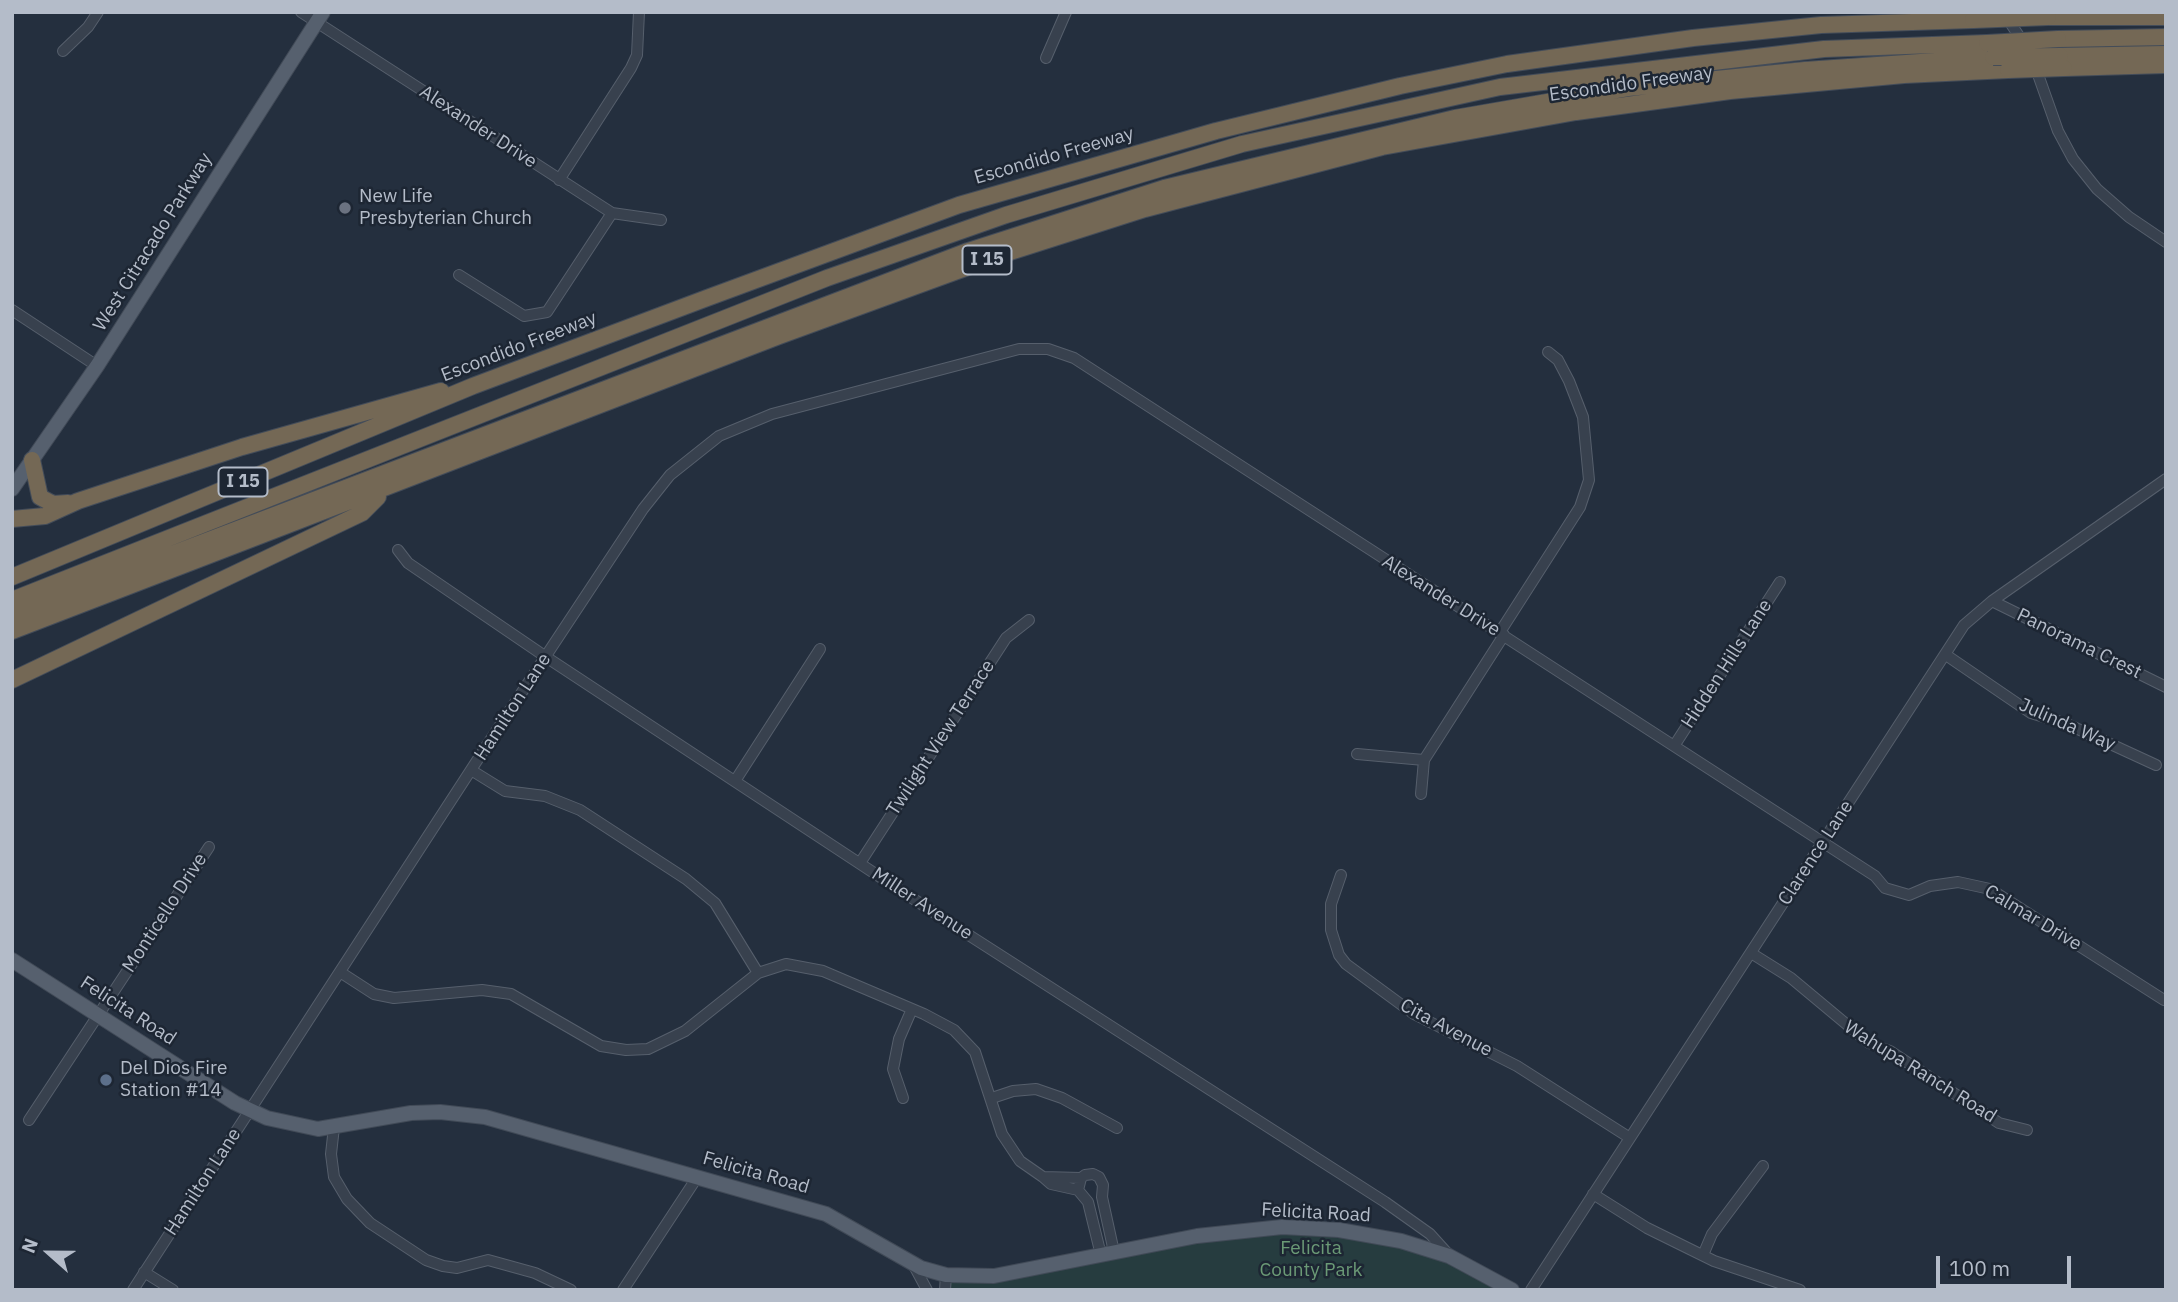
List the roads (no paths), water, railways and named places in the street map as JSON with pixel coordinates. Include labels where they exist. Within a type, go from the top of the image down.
[{"type":"highway","name":"Escondido Freeway","points":[[13,577],[473,386],[959,205],[1216,131],[1387,89],[1507,64],[1693,38],[1821,25],[2048,17],[2166,17]]},
{"type":"highway","points":[[2061,54],[2166,37]]},
{"type":"highway","points":[[12,600],[827,278],[1006,215],[1242,144],[1500,87],[1824,49],[2166,54]]},
{"type":"highway","points":[[12,615],[968,251],[1164,188],[1455,118],[1628,88],[1990,50]]},
{"type":"highway","name":"Escondido Freeway","points":[[12,631],[207,555],[385,490],[728,356],[1001,255],[1145,209],[1287,171],[1382,147],[1576,112],[1730,91],[1904,75],[2008,70],[2061,54],[2166,65]]},
{"type":"highway","points":[[12,519],[45,516],[78,501],[242,447],[435,392],[473,386]]},
{"type":"highway","points":[[32,460],[35,486],[42,499],[53,504],[78,501]]},
{"type":"highway","points":[[12,680],[362,513],[385,490]]},
{"type":"highway","points":[[207,555],[289,508]]},
{"type":"main road","name":"West Citracado Parkway","points":[[12,489],[97,366],[320,17]]},
{"type":"main road","name":"Felicita Road","points":[[12,960],[250,1110],[302,1128],[334,1127],[411,1113],[467,1114],[698,1176],[826,1214],[945,1282],[993,1276],[1197,1236],[1282,1227],[1357,1232],[1449,1256],[1512,1290]]},
{"type":"street","points":[[63,51],[88,27],[98,12]]},
{"type":"street","name":"Alexander Drive","points":[[302,12],[320,17],[559,180],[612,213],[661,220]]},
{"type":"street","points":[[559,180],[631,68],[637,55],[639,12]]},
{"type":"street","points":[[1046,58],[1066,12]]},
{"type":"street","points":[[2004,12],[2027,47],[2045,89],[2057,131],[2073,159],[2097,188],[2129,217],[2166,242]]},
{"type":"street","points":[[459,275],[524,316],[547,312],[612,213]]},
{"type":"street","points":[[12,310],[97,366]]},
{"type":"street","name":"Hamilton Lane","points":[[133,1290],[656,491],[684,461],[719,436],[772,414],[1003,352],[1035,348],[1058,352]]},
{"type":"street","name":"Alexander Drive","points":[[1058,352],[1074,358],[1314,516],[1502,634],[1823,843]]},
{"type":"street","points":[[1421,794],[1424,760],[1580,507],[1589,480],[1583,417],[1558,360],[1548,352]]},
{"type":"street","name":"Clarence Lane","points":[[1531,1290],[1964,625],[1992,601],[2166,479]]},
{"type":"street","name":"Miller Avenue","points":[[398,550],[408,564],[546,657],[1385,1202],[1430,1234],[1449,1256]]},
{"type":"street","name":"Hidden Hills Lane","points":[[1674,746],[1780,582]]},
{"type":"street","name":"Panorama Crest","points":[[1992,601],[2166,687]]},
{"type":"street","name":"Twilight View Terrace","points":[[860,863],[1006,638],[1028,620]]},
{"type":"street","points":[[735,781],[820,649]]},
{"type":"street","name":"Julinda Way","points":[[1946,655],[2031,713],[2067,724],[2156,765]]},
{"type":"street","points":[[1357,754],[1424,760]]},
{"type":"street","points":[[471,770],[505,791],[545,796],[580,810],[686,879],[715,903],[758,973]]},
{"type":"street","name":"Calmar Drive","points":[[1823,843],[1875,876],[1885,888],[1901,894],[1909,895],[1930,886],[1958,882],[1990,889],[2164,1000]]},
{"type":"street","name":"Monticello Drive","points":[[29,1120],[209,847]]},
{"type":"street","name":"Cita Avenue","points":[[1341,875],[1331,904],[1331,930],[1339,955],[1346,964],[1414,1014],[1517,1066],[1630,1138]]},
{"type":"street","name":"Wahupa Ranch Road","points":[[1751,954],[1791,978],[1869,1042],[1890,1051],[1999,1123],[2027,1130]]},
{"type":"street","points":[[340,972],[374,994],[394,998],[482,990],[511,994],[601,1046],[626,1050],[648,1049],[685,1031],[758,973],[786,964],[824,971],[954,1030],[975,1052],[1002,1133],[1020,1161],[1051,1184],[1078,1190],[1088,1202],[1107,1253]]},
{"type":"street","points":[[903,1098],[893,1069],[900,1039],[912,1009]]},
{"type":"street","points":[[992,1098],[1013,1090],[1036,1089],[1062,1098],[1118,1128]]},
{"type":"street","points":[[334,1127],[331,1153],[334,1177],[347,1199],[370,1223],[426,1260],[443,1266],[457,1268],[488,1260],[535,1273],[571,1290]]},
{"type":"street","points":[[1703,1255],[1712,1234],[1763,1166]]},
{"type":"street","points":[[1043,1177],[1080,1178],[1093,1174],[1103,1185],[1107,1253]]},
{"type":"street","points":[[623,1290],[698,1176]]},
{"type":"street","points":[[1078,1190],[1080,1178]]},
{"type":"street","points":[[1592,1194],[1647,1228],[1703,1255],[1800,1290]]},
{"type":"street","points":[[913,1264],[927,1290]]},
{"type":"street","points":[[144,1272],[173,1290]]},
{"type":"place","name":"New Life Presbyterian Church","points":[[345,208]]},
{"type":"place","name":"Del Dios Fire Station #14","points":[[106,1080]]},
{"type":"park label","name":"Felicita County Park","points":[[1311,1260]]}]
